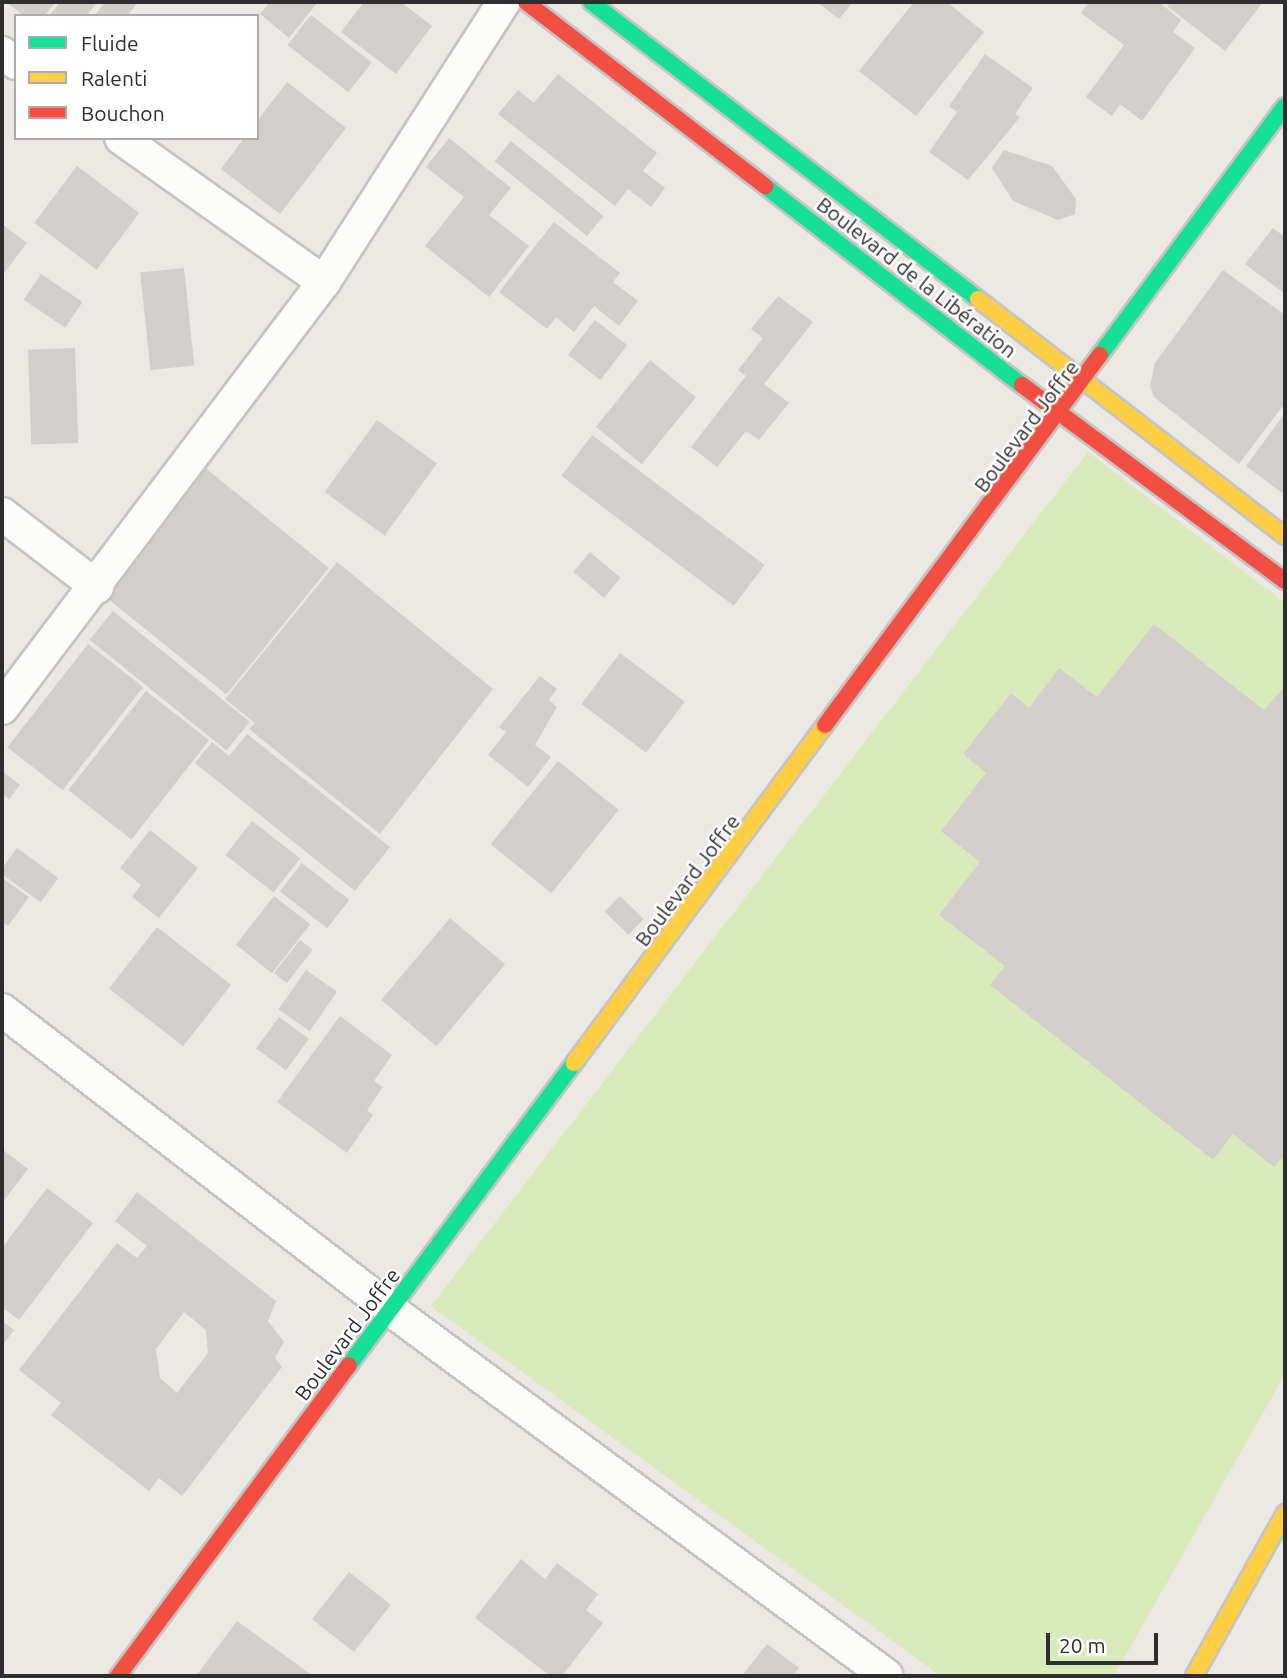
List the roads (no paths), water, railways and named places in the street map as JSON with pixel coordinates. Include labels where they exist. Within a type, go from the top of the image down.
[{"type":"street","points":[[2,709],[97,587],[324,282],[504,2]]},
{"type":"street","name":"Boulevard de la Libération","points":[[526,2],[1060,415],[1285,581]]},
{"type":"street","name":"Boulevard de la Libération","points":[[591,2],[1083,384],[1285,536]]},
{"type":"street","name":"Boulevard Joffre","points":[[118,1676],[1060,415],[1285,106]]},
{"type":"street","points":[[124,140],[324,282]]},
{"type":"street","points":[[2,514],[97,587]]},
{"type":"street","points":[[2,1010],[391,1310],[887,1676]]},
{"type":"street","points":[[1194,1676],[1285,1513]]}]
